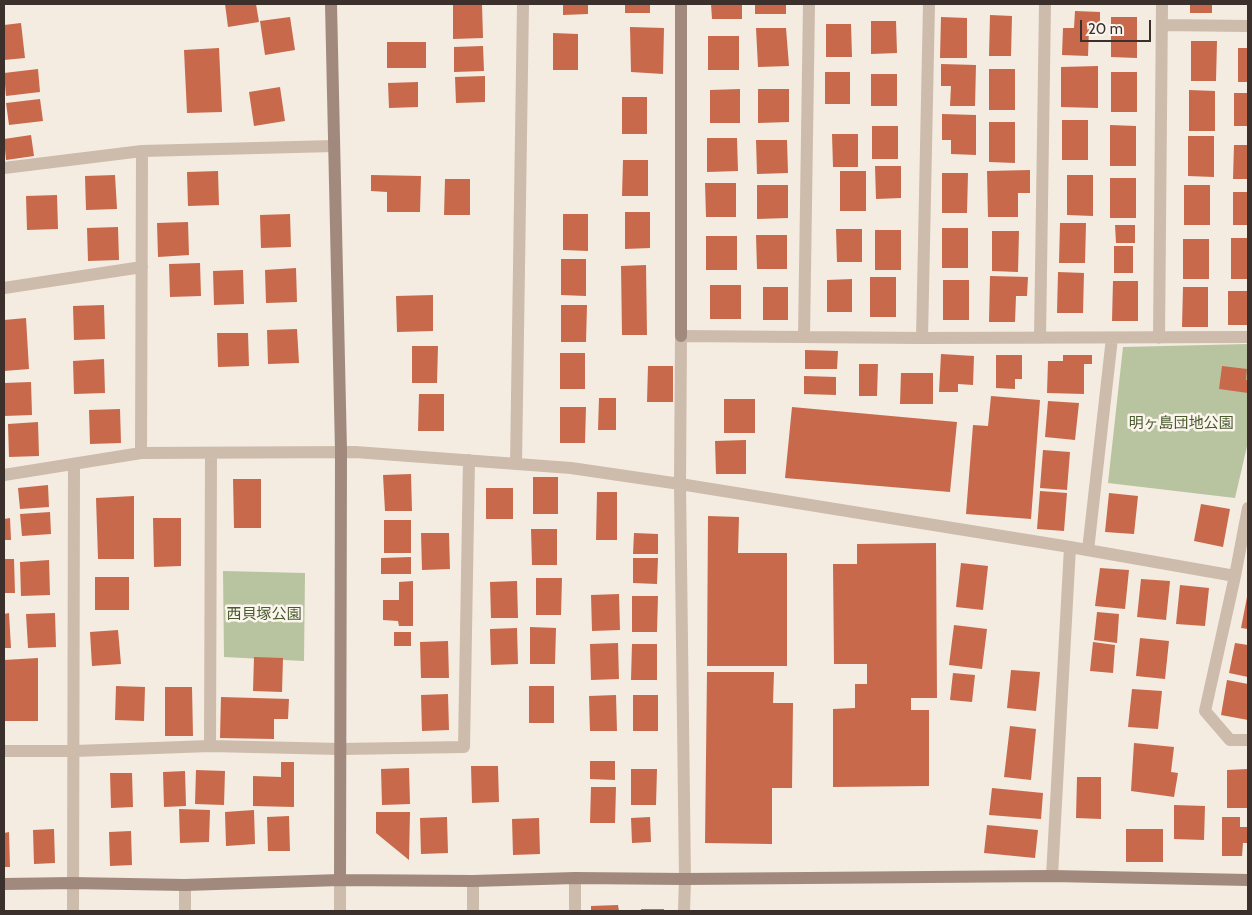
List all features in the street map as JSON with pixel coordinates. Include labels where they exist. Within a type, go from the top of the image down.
[{"type":"street","points":[[331,4],[342,451],[340,911]]},
{"type":"street","points":[[516,464],[523,4]]},
{"type":"street","points":[[680,4],[680,484],[684,911]]},
{"type":"street","points":[[804,336],[809,4]]},
{"type":"street","points":[[922,338],[929,4]]},
{"type":"street","points":[[1040,338],[1045,4]]},
{"type":"street","points":[[1159,338],[1162,4]]},
{"type":"street","points":[[1162,25],[1248,26]]},
{"type":"street","points":[[4,168],[142,151],[334,146]]},
{"type":"street","points":[[141,453],[142,151]]},
{"type":"street","points":[[4,288],[142,267]]},
{"type":"street","points":[[681,336],[922,338],[1248,337]]},
{"type":"street","points":[[1088,550],[1112,338]]},
{"type":"street","points":[[4,475],[141,453],[342,451],[571,468],[1070,547],[1235,576]]},
{"type":"street","points":[[210,746],[211,453]]},
{"type":"street","points":[[4,751],[74,751],[210,746],[340,749],[464,747],[469,460]]},
{"type":"street","points":[[73,911],[74,464]]},
{"type":"street","points":[[1248,508],[1205,710],[1230,740],[1248,740]]},
{"type":"street","points":[[1052,876],[1070,547]]},
{"type":"street","points":[[4,884],[184,885],[340,880],[473,881],[575,878],[1052,876],[1248,880]]},
{"type":"street","points":[[575,878],[575,911]]},
{"type":"street","points":[[473,881],[473,911]]},
{"type":"street","points":[[184,885],[185,911]]},
{"type":"green space","name":"明ヶ島団地公園","points":[[1248,344],[1248,442],[1235,498],[1108,483],[1123,347]]},
{"type":"green space","name":"西貝塚公園","points":[[223,571],[305,573],[304,661],[224,657]]},
{"type":"building","points":[[225,4],[256,4],[259,22],[228,27]]},
{"type":"building","points":[[453,4],[482,4],[483,38],[453,39]]},
{"type":"building","points":[[563,4],[588,4],[588,14],[563,15]]},
{"type":"building","points":[[625,4],[650,4],[650,13],[625,13]]},
{"type":"building","points":[[711,4],[742,4],[742,19],[712,19]]},
{"type":"building","points":[[755,4],[786,4],[786,14],[755,14]]},
{"type":"building","points":[[1190,4],[1212,4],[1212,13],[1190,13]]},
{"type":"building","points":[[1075,11],[1100,12],[1100,29],[1089,28],[1088,56],[1062,55],[1063,28],[1074,28]]},
{"type":"building","points":[[990,15],[1012,16],[1011,56],[989,56]]},
{"type":"building","points":[[290,17],[295,50],[265,55],[260,21]]},
{"type":"building","points":[[941,17],[967,18],[967,58],[940,58]]},
{"type":"building","points":[[1111,17],[1137,17],[1137,58],[1111,57]]},
{"type":"building","points":[[871,21],[896,21],[897,53],[871,54]]},
{"type":"building","points":[[21,23],[25,58],[4,60],[4,25]]},
{"type":"building","points":[[826,24],[851,24],[852,57],[826,57]]},
{"type":"building","points":[[630,27],[664,28],[663,74],[631,72]]},
{"type":"building","points":[[756,28],[786,28],[789,66],[758,67]]},
{"type":"building","points":[[553,33],[578,34],[578,70],[553,70]]},
{"type":"building","points":[[708,36],[739,36],[739,70],[708,70]]},
{"type":"building","points":[[1191,41],[1217,41],[1216,81],[1191,81]]},
{"type":"building","points":[[387,42],[426,42],[426,68],[387,68]]},
{"type":"building","points":[[483,46],[484,71],[454,72],[454,47]]},
{"type":"building","points":[[219,48],[222,112],[187,113],[184,50]]},
{"type":"building","points":[[1238,48],[1248,48],[1248,82],[1238,82]]},
{"type":"building","points":[[941,64],[976,65],[975,106],[950,106],[951,86],[941,86]]},
{"type":"building","points":[[1098,66],[1098,108],[1061,107],[1061,67]]},
{"type":"building","points":[[38,69],[40,92],[6,96],[4,73]]},
{"type":"building","points":[[989,69],[1015,69],[1015,110],[989,110]]},
{"type":"building","points":[[825,72],[850,72],[850,104],[825,104]]},
{"type":"building","points":[[1111,72],[1137,72],[1137,112],[1111,112]]},
{"type":"building","points":[[871,74],[897,74],[897,106],[871,106]]},
{"type":"building","points":[[485,76],[485,102],[456,103],[455,77]]},
{"type":"building","points":[[418,82],[418,107],[389,108],[388,83]]},
{"type":"building","points":[[280,87],[285,121],[254,126],[249,92]]},
{"type":"building","points":[[740,89],[740,123],[710,123],[710,90]]},
{"type":"building","points":[[758,89],[789,89],[789,122],[758,123]]},
{"type":"building","points":[[1189,90],[1215,91],[1215,131],[1189,131]]},
{"type":"building","points":[[1234,93],[1248,93],[1248,126],[1234,126]]},
{"type":"building","points":[[622,97],[647,97],[647,134],[622,134]]},
{"type":"building","points":[[40,99],[43,121],[9,125],[6,103]]},
{"type":"building","points":[[942,114],[976,115],[976,155],[951,154],[951,140],[942,140]]},
{"type":"building","points":[[1062,120],[1088,120],[1088,160],[1062,160]]},
{"type":"building","points":[[989,122],[1015,122],[1015,163],[989,162]]},
{"type":"building","points":[[1110,125],[1136,126],[1136,166],[1110,166]]},
{"type":"building","points":[[872,126],[898,126],[898,159],[872,159]]},
{"type":"building","points":[[832,134],[858,134],[858,167],[833,167]]},
{"type":"building","points":[[31,135],[34,156],[6,160],[4,139]]},
{"type":"building","points":[[1188,136],[1214,136],[1214,177],[1188,176]]},
{"type":"building","points":[[707,138],[737,138],[738,171],[707,172]]},
{"type":"building","points":[[756,140],[787,140],[788,173],[757,174]]},
{"type":"building","points":[[1234,145],[1248,145],[1248,179],[1233,179]]},
{"type":"building","points":[[623,160],[648,160],[648,196],[622,196]]},
{"type":"building","points":[[875,166],[901,166],[901,198],[876,199]]},
{"type":"building","points":[[1030,170],[1030,193],[1018,193],[1018,217],[988,217],[987,171]]},
{"type":"building","points":[[218,171],[219,205],[188,206],[187,172]]},
{"type":"building","points":[[840,171],[866,171],[866,211],[840,211]]},
{"type":"building","points":[[942,173],[968,173],[967,213],[942,213]]},
{"type":"building","points":[[115,175],[117,209],[86,210],[85,176]]},
{"type":"building","points":[[371,175],[421,176],[420,212],[387,212],[387,192],[371,191]]},
{"type":"building","points":[[1067,175],[1093,175],[1093,216],[1067,215]]},
{"type":"building","points":[[1110,178],[1136,178],[1136,218],[1110,218]]},
{"type":"building","points":[[445,179],[470,179],[470,215],[444,215]]},
{"type":"building","points":[[705,183],[736,183],[736,217],[706,217]]},
{"type":"building","points":[[757,185],[788,185],[788,218],[757,219]]},
{"type":"building","points":[[1184,185],[1210,185],[1210,225],[1184,225]]},
{"type":"building","points":[[1233,192],[1248,192],[1248,225],[1233,225]]},
{"type":"building","points":[[57,195],[58,229],[27,230],[26,196]]},
{"type":"building","points":[[625,212],[650,212],[650,248],[625,249]]},
{"type":"building","points":[[290,214],[291,247],[261,248],[260,215]]},
{"type":"building","points":[[563,214],[588,214],[588,251],[563,250]]},
{"type":"building","points":[[188,222],[189,255],[158,257],[157,223]]},
{"type":"building","points":[[1060,223],[1086,223],[1085,263],[1059,263]]},
{"type":"building","points":[[1115,225],[1135,225],[1135,243],[1116,243]]},
{"type":"building","points":[[118,227],[119,260],[88,261],[87,228]]},
{"type":"building","points":[[942,228],[968,228],[968,268],[942,268]]},
{"type":"building","points":[[836,229],[862,229],[862,262],[837,262]]},
{"type":"building","points":[[875,230],[901,230],[901,270],[875,270]]},
{"type":"building","points":[[992,231],[1019,231],[1018,272],[992,271]]},
{"type":"building","points":[[756,235],[787,235],[787,269],[757,269]]},
{"type":"building","points":[[706,236],[737,236],[737,270],[706,270]]},
{"type":"building","points":[[1231,238],[1248,238],[1248,279],[1231,279]]},
{"type":"building","points":[[1183,239],[1209,239],[1209,279],[1183,279]]},
{"type":"building","points":[[1114,246],[1133,246],[1133,273],[1114,273]]},
{"type":"building","points":[[561,259],[586,259],[586,296],[561,295]]},
{"type":"building","points":[[200,263],[201,296],[170,297],[169,264]]},
{"type":"building","points":[[646,265],[647,335],[622,335],[621,266]]},
{"type":"building","points":[[296,268],[297,302],[266,303],[265,270]]},
{"type":"building","points":[[243,270],[244,304],[214,305],[213,271]]},
{"type":"building","points":[[1058,272],[1084,273],[1083,313],[1057,313]]},
{"type":"building","points":[[990,276],[1028,277],[1027,296],[1016,296],[1015,322],[989,322]]},
{"type":"building","points":[[870,277],[896,277],[896,317],[870,317]]},
{"type":"building","points":[[852,279],[852,312],[827,312],[827,280]]},
{"type":"building","points":[[943,280],[969,280],[969,320],[943,320]]},
{"type":"building","points":[[1113,281],[1138,281],[1138,321],[1112,321]]},
{"type":"building","points":[[710,285],[741,285],[741,319],[710,319]]},
{"type":"building","points":[[763,287],[788,287],[788,320],[763,320]]},
{"type":"building","points":[[1183,287],[1208,287],[1208,327],[1182,327]]},
{"type":"building","points":[[1228,291],[1248,291],[1248,325],[1228,325]]},
{"type":"building","points":[[433,295],[433,331],[397,332],[396,296]]},
{"type":"building","points":[[104,305],[105,339],[74,340],[73,306]]},
{"type":"building","points":[[561,305],[587,305],[586,342],[561,342]]},
{"type":"building","points":[[26,318],[29,369],[4,371],[4,320]]},
{"type":"building","points":[[297,329],[299,363],[268,364],[267,330]]},
{"type":"building","points":[[217,333],[248,333],[249,366],[218,367]]},
{"type":"building","points":[[412,346],[438,346],[437,383],[412,383]]},
{"type":"building","points":[[805,350],[838,351],[837,369],[805,369]]},
{"type":"building","points":[[560,353],[585,353],[585,389],[560,389]]},
{"type":"building","points":[[941,354],[974,356],[973,385],[958,384],[958,392],[939,392]]},
{"type":"building","points":[[996,355],[1022,355],[1022,379],[1015,379],[1015,389],[996,388]]},
{"type":"building","points":[[1063,355],[1092,355],[1092,364],[1084,364],[1084,394],[1047,393],[1048,361],[1063,361]]},
{"type":"building","points":[[104,359],[105,393],[74,394],[73,361]]},
{"type":"building","points":[[859,364],[878,364],[877,396],[859,396]]},
{"type":"building","points":[[648,366],[673,366],[673,402],[647,402]]},
{"type":"building","points":[[1222,366],[1247,369],[1248,393],[1219,389]]},
{"type":"building","points":[[901,373],[933,373],[933,404],[900,404]]},
{"type":"building","points":[[804,376],[836,377],[836,395],[804,394]]},
{"type":"building","points":[[31,382],[32,415],[4,416],[4,383]]},
{"type":"building","points":[[419,394],[444,394],[444,431],[418,431]]},
{"type":"building","points":[[991,396],[1040,400],[1031,519],[966,514],[973,425],[988,426]]},
{"type":"building","points":[[599,398],[616,398],[616,430],[598,430]]},
{"type":"building","points":[[724,399],[755,399],[755,433],[724,433]]},
{"type":"building","points":[[1048,401],[1079,403],[1075,440],[1045,437]]},
{"type":"building","points":[[560,407],[586,407],[585,443],[560,443]]},
{"type":"building","points":[[792,407],[957,422],[950,492],[785,478]]},
{"type":"building","points":[[120,409],[121,443],[90,444],[89,410]]},
{"type":"building","points":[[38,422],[39,456],[9,457],[8,424]]},
{"type":"building","points":[[746,440],[746,474],[716,474],[715,441]]},
{"type":"building","points":[[1043,450],[1070,452],[1067,490],[1040,488]]},
{"type":"building","points":[[411,474],[412,511],[385,511],[383,475]]},
{"type":"building","points":[[533,477],[558,477],[558,514],[533,514]]},
{"type":"building","points":[[233,479],[261,479],[261,528],[234,528]]},
{"type":"building","points":[[48,485],[49,507],[20,509],[18,488]]},
{"type":"building","points":[[486,488],[513,488],[513,519],[486,519]]},
{"type":"building","points":[[1040,491],[1067,493],[1064,531],[1037,529]]},
{"type":"building","points":[[597,492],[617,492],[617,540],[596,540]]},
{"type":"building","points":[[1109,493],[1138,496],[1134,534],[1105,532]]},
{"type":"building","points":[[134,496],[134,559],[98,559],[96,498]]},
{"type":"building","points":[[1201,504],[1230,509],[1223,547],[1194,541]]},
{"type":"building","points":[[50,512],[51,534],[22,536],[20,514]]},
{"type":"building","points":[[708,516],[739,517],[738,553],[787,553],[787,666],[707,666]]},
{"type":"building","points":[[10,518],[11,540],[4,540],[4,519]]},
{"type":"building","points":[[153,518],[181,518],[181,566],[154,567]]},
{"type":"building","points":[[384,520],[411,520],[411,553],[384,553]]},
{"type":"building","points":[[531,529],[557,529],[557,565],[532,565]]},
{"type":"building","points":[[421,533],[449,533],[450,569],[422,570]]},
{"type":"building","points":[[634,533],[658,534],[658,554],[633,554]]},
{"type":"building","points":[[936,543],[937,698],[911,698],[911,710],[929,710],[929,786],[833,787],[833,709],[855,708],[855,684],[867,684],[867,664],[834,664],[833,564],[857,564],[857,544]]},
{"type":"building","points":[[411,557],[411,574],[381,574],[381,558]]},
{"type":"building","points":[[633,558],[658,558],[657,584],[633,583]]},
{"type":"building","points":[[4,559],[14,559],[15,593],[4,593]]},
{"type":"building","points":[[49,560],[50,595],[21,596],[20,562]]},
{"type":"building","points":[[961,563],[988,566],[983,610],[956,607]]},
{"type":"building","points":[[1100,568],[1129,570],[1125,609],[1095,606]]},
{"type":"building","points":[[95,577],[129,577],[129,610],[95,610]]},
{"type":"building","points":[[536,578],[562,578],[561,615],[536,615]]},
{"type":"building","points":[[1141,579],[1170,581],[1166,620],[1137,617]]},
{"type":"building","points":[[413,581],[413,626],[399,626],[398,621],[383,620],[383,600],[399,600],[399,582]]},
{"type":"building","points":[[517,581],[518,618],[491,618],[490,582]]},
{"type":"building","points":[[1180,585],[1209,588],[1205,626],[1176,624]]},
{"type":"building","points":[[619,594],[620,630],[592,631],[591,595]]},
{"type":"building","points":[[632,596],[658,596],[657,632],[632,632]]},
{"type":"building","points":[[1248,597],[1248,629],[1241,628]]},
{"type":"building","points":[[1097,612],[1119,614],[1117,643],[1094,640]]},
{"type":"building","points":[[9,613],[11,648],[4,648],[4,614]]},
{"type":"building","points":[[55,613],[56,647],[28,648],[26,614]]},
{"type":"building","points":[[954,625],[987,629],[982,669],[949,665]]},
{"type":"building","points":[[530,627],[556,628],[555,664],[530,664]]},
{"type":"building","points":[[517,628],[518,664],[491,665],[490,629]]},
{"type":"building","points":[[118,630],[121,664],[92,666],[90,632]]},
{"type":"building","points":[[394,632],[411,632],[411,646],[394,646]]},
{"type":"building","points":[[1140,638],[1169,641],[1165,679],[1136,676]]},
{"type":"building","points":[[448,641],[449,678],[421,678],[420,642]]},
{"type":"building","points":[[1093,642],[1115,645],[1113,673],[1090,671]]},
{"type":"building","points":[[618,643],[619,679],[591,680],[590,644]]},
{"type":"building","points":[[1235,643],[1248,645],[1248,677],[1229,673]]},
{"type":"building","points":[[632,644],[657,644],[657,680],[631,680]]},
{"type":"building","points":[[254,657],[283,658],[282,692],[253,691]]},
{"type":"building","points":[[38,658],[38,721],[4,721],[4,660]]},
{"type":"building","points":[[1011,670],[1040,672],[1036,711],[1007,708]]},
{"type":"building","points":[[707,672],[774,672],[773,703],[793,703],[792,788],[772,788],[772,844],[705,843]]},
{"type":"building","points":[[953,673],[975,675],[972,702],[950,700]]},
{"type":"building","points":[[1227,680],[1248,684],[1248,720],[1221,715]]},
{"type":"building","points":[[116,686],[145,687],[144,721],[115,720]]},
{"type":"building","points":[[529,686],[554,686],[554,723],[529,723]]},
{"type":"building","points":[[165,687],[192,687],[193,736],[165,736]]},
{"type":"building","points":[[1132,689],[1162,691],[1158,729],[1128,727]]},
{"type":"building","points":[[448,694],[449,730],[422,731],[421,695]]},
{"type":"building","points":[[616,695],[617,731],[590,731],[589,696]]},
{"type":"building","points":[[633,695],[658,695],[658,731],[633,731]]},
{"type":"building","points":[[221,697],[289,699],[288,719],[274,719],[274,739],[220,738]]},
{"type":"building","points":[[1010,726],[1036,729],[1031,780],[1004,777]]},
{"type":"building","points":[[1134,743],[1174,747],[1171,772],[1178,773],[1174,797],[1131,791]]},
{"type":"building","points":[[590,761],[615,761],[615,780],[590,779]]},
{"type":"building","points":[[281,762],[294,762],[294,807],[253,806],[253,776],[281,777]]},
{"type":"building","points":[[471,766],[498,766],[499,802],[472,803]]},
{"type":"building","points":[[409,768],[410,804],[382,805],[381,769]]},
{"type":"building","points":[[631,769],[657,769],[656,805],[631,805]]},
{"type":"building","points":[[1248,769],[1248,808],[1227,808],[1227,770]]},
{"type":"building","points":[[196,770],[225,771],[224,805],[195,804]]},
{"type":"building","points":[[185,771],[186,806],[164,807],[163,772]]},
{"type":"building","points":[[110,773],[132,773],[133,807],[111,808]]},
{"type":"building","points":[[1077,777],[1101,777],[1101,819],[1076,818]]},
{"type":"building","points":[[591,787],[616,787],[615,823],[590,823]]},
{"type":"building","points":[[992,788],[1043,793],[1041,819],[989,815]]},
{"type":"building","points":[[1174,805],[1205,806],[1204,840],[1174,839]]},
{"type":"building","points":[[179,809],[210,810],[209,842],[180,843]]},
{"type":"building","points":[[254,810],[255,844],[226,846],[225,812]]},
{"type":"building","points":[[376,812],[410,812],[409,860],[376,833]]},
{"type":"building","points":[[289,816],[290,851],[268,851],[267,817]]},
{"type":"building","points":[[447,817],[448,853],[421,854],[420,818]]},
{"type":"building","points":[[650,817],[651,842],[632,843],[631,818]]},
{"type":"building","points":[[1222,817],[1240,817],[1240,827],[1248,827],[1248,843],[1243,843],[1242,856],[1222,856]]},
{"type":"building","points":[[539,818],[540,854],[513,855],[512,819]]},
{"type":"building","points":[[987,825],[1038,830],[1035,858],[984,853]]},
{"type":"building","points":[[54,829],[55,863],[34,864],[33,830]]},
{"type":"building","points":[[1126,829],[1163,829],[1163,862],[1126,862]]},
{"type":"building","points":[[131,831],[132,865],[110,866],[109,832]]},
{"type":"building","points":[[9,832],[10,867],[4,867],[4,833]]},
{"type":"building","points":[[618,905],[619,911],[591,911],[591,906]]},
{"type":"building","points":[[641,909],[664,909],[664,911],[641,911]]}]
